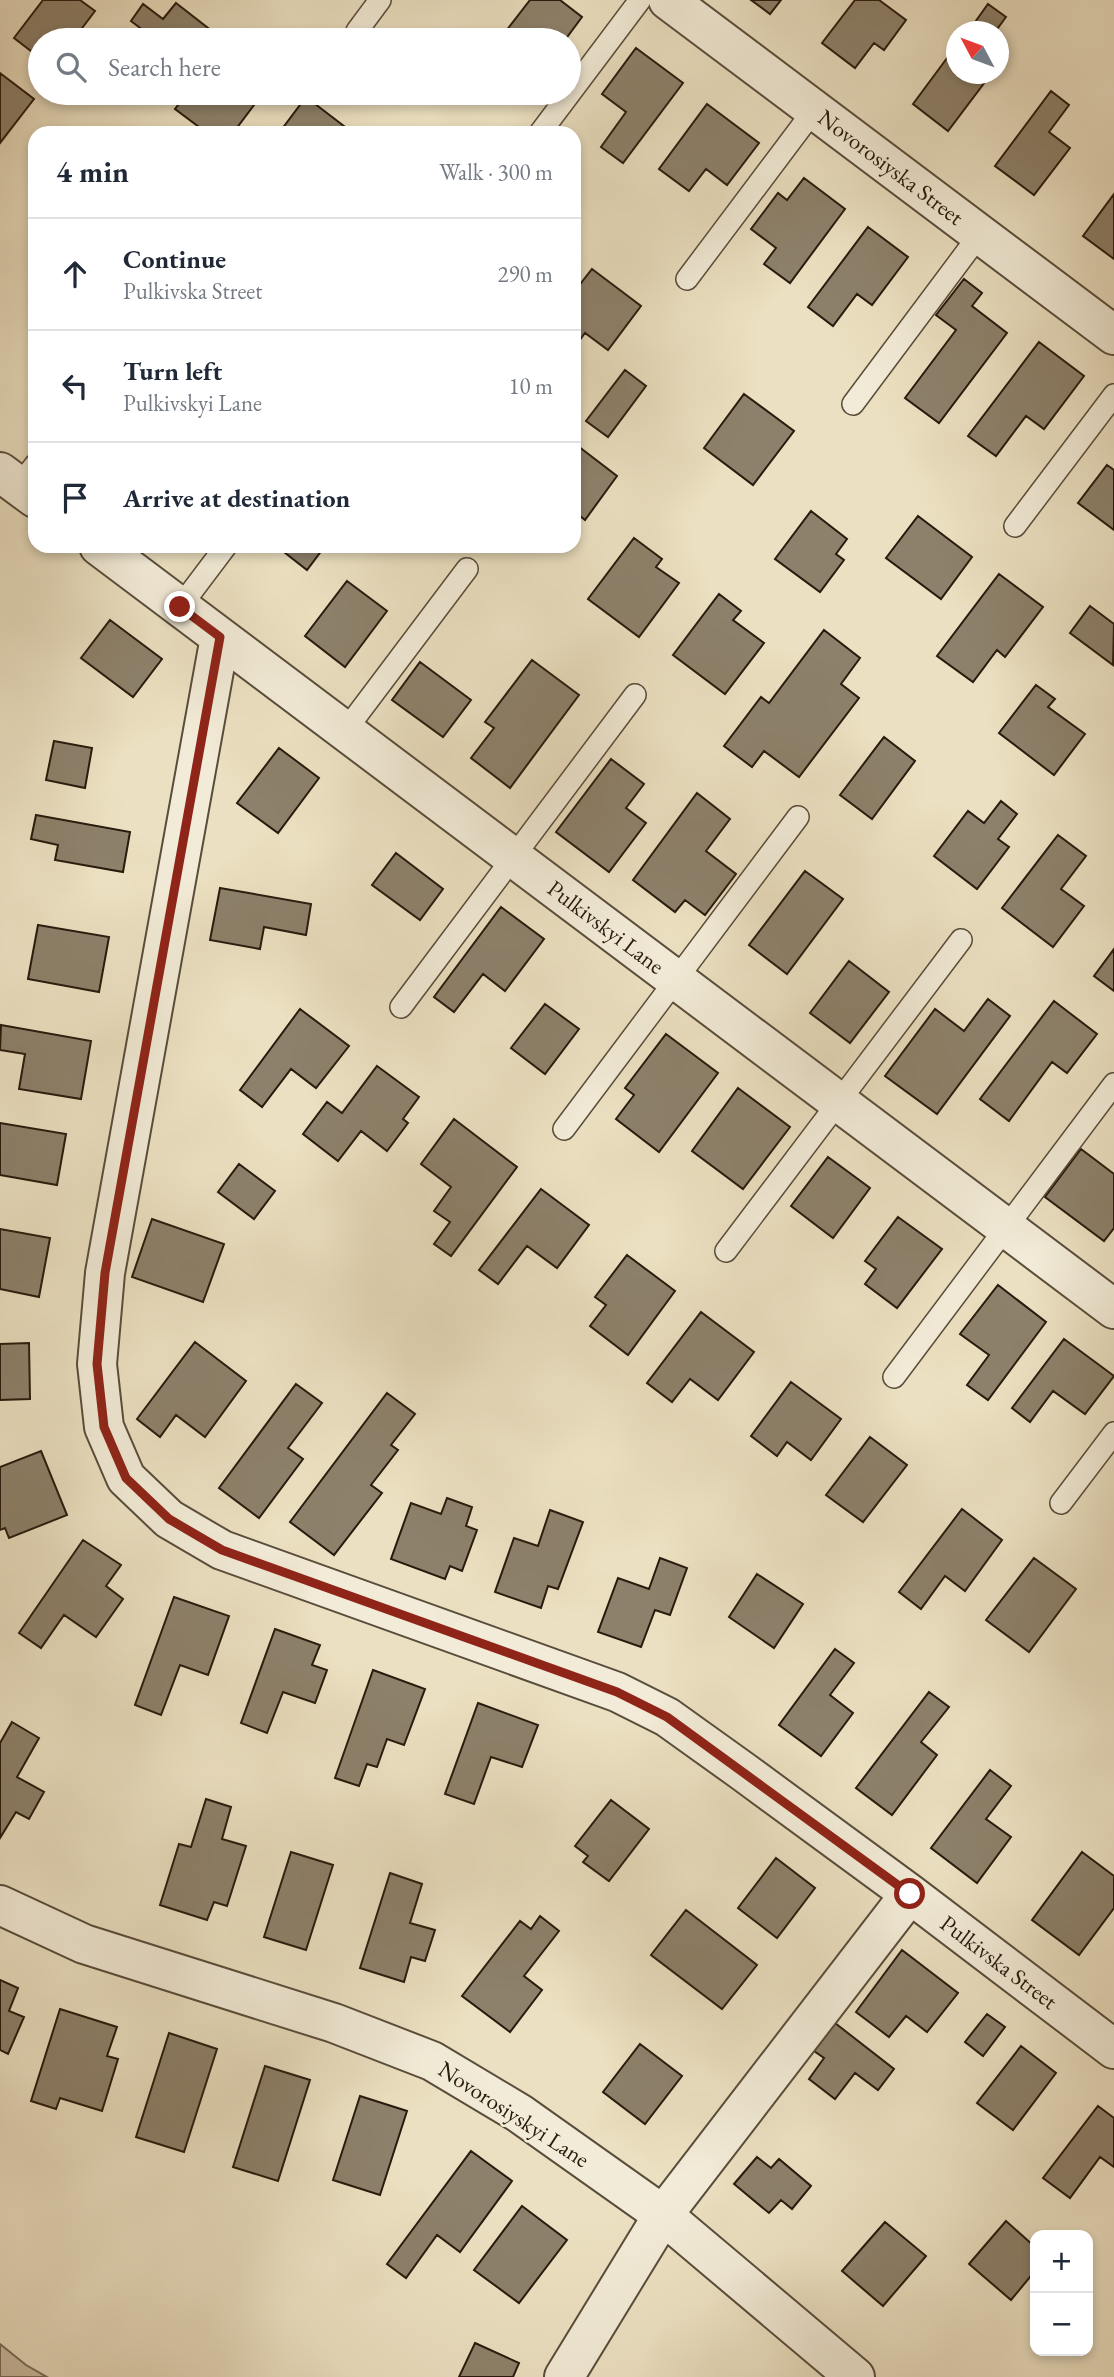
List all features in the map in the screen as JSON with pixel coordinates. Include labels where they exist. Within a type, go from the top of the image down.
[{"type":"street","name":"Novorosiyska Street","points":[[668,0],[1114,335]]},
{"type":"street","name":"Pulkivskyi Lane","points":[[108,553],[1114,1309]]},
{"type":"street","name":"Pulkivska Street","points":[[220,637],[105,1273],[97,1364],[104,1427],[126,1478],[169,1519],[222,1550],[617,1692],[667,1717],[910,1894],[1114,2049]]},
{"type":"street","points":[[564,2377],[663,2215],[910,1894]]},
{"type":"street","name":"Novorosiyskyi Lane","points":[[0,1906],[84,1944],[334,2023],[432,2061],[519,2113],[663,2215],[855,2377]]},
{"type":"lane","points":[[359,28],[380,0]]},
{"type":"lane","points":[[581,78],[640,0]]},
{"type":"lane","points":[[545,126],[561,105]]},
{"type":"lane","points":[[687,279],[814,110]]},
{"type":"lane","points":[[853,404],[980,234]]},
{"type":"lane","points":[[1016,526],[1114,395]]},
{"type":"lane","points":[[180,607],[221,553]]},
{"type":"lane","points":[[345,731],[467,569]]},
{"type":"lane","points":[[401,1007],[635,695]]},
{"type":"lane","points":[[564,1129],[798,817]]},
{"type":"lane","points":[[726,1251],[961,940]]},
{"type":"lane","points":[[894,1377],[1114,1084]]},
{"type":"lane","points":[[1062,1503],[1114,1433]]},
{"type":"shaded area","points":[[0,2344],[26,2365],[47,2377],[0,2377]]},
{"type":"building","points":[[43,0],[80,0],[95,11],[82,28],[28,28],[28,49],[14,38]]},
{"type":"building","points":[[530,0],[560,0],[582,17],[574,28],[508,28]]},
{"type":"building","points":[[751,0],[781,0],[770,14]]},
{"type":"building","points":[[855,0],[879,0],[906,20],[884,50],[874,43],[855,68],[822,43]]},
{"type":"building","points":[[176,3],[208,28],[140,28],[131,21],[143,4],[163,19]]},
{"type":"building","points":[[988,4],[1006,17],[1003,21],[976,21]]},
{"type":"building","points":[[636,48],[683,83],[623,163],[601,147],[626,112],[602,94]]},
{"type":"building","points":[[946,59],[946,84],[983,84],[948,131],[913,104]]},
{"type":"building","points":[[0,73],[28,94],[29,105],[0,143]]},
{"type":"building","points":[[1051,91],[1069,105],[1049,132],[1070,148],[1034,195],[995,166]]},
{"type":"building","points":[[707,104],[759,143],[727,185],[706,169],[689,191],[659,169]]},
{"type":"building","points":[[178,105],[254,105],[238,126],[198,126],[175,109]]},
{"type":"building","points":[[300,105],[316,105],[344,126],[284,126]]},
{"type":"building","points":[[804,178],[845,209],[790,283],[764,264],[776,248],[751,229],[778,193],[787,200]]},
{"type":"building","points":[[1114,194],[1114,259],[1083,236]]},
{"type":"building","points":[[868,227],[908,257],[872,305],[857,294],[833,326],[808,307]]},
{"type":"building","points":[[592,269],[641,306],[608,350],[585,333],[581,338],[581,283]]},
{"type":"building","points":[[964,279],[982,293],[972,306],[1007,333],[939,423],[905,398],[956,330],[936,315]]},
{"type":"building","points":[[1039,342],[1084,376],[1044,429],[1026,416],[996,456],[968,436]]},
{"type":"building","points":[[625,370],[646,386],[608,437],[586,421]]},
{"type":"building","points":[[744,394],[794,431],[753,485],[704,448]]},
{"type":"building","points":[[581,448],[617,476],[585,520],[581,517]]},
{"type":"building","points":[[1107,465],[1114,470],[1114,530],[1078,503]]},
{"type":"building","points":[[811,511],[847,539],[836,554],[844,560],[820,592],[775,559]]},
{"type":"building","points":[[918,516],[972,557],[941,599],[886,558]]},
{"type":"building","points":[[634,538],[662,559],[656,567],[679,583],[639,637],[588,599]]},
{"type":"building","points":[[285,553],[320,553],[307,570]]},
{"type":"building","points":[[999,574],[1043,607],[1005,657],[997,650],[973,682],[937,656]]},
{"type":"building","points":[[347,581],[387,611],[345,667],[305,636]]},
{"type":"building","points":[[719,594],[741,611],[733,620],[764,643],[725,694],[673,655]]},
{"type":"building","points":[[1090,606],[1114,624],[1113,665],[1070,633]]},
{"type":"building","points":[[110,620],[162,659],[133,697],[81,658]]},
{"type":"building","points":[[824,630],[860,658],[841,684],[859,698],[799,777],[764,751],[752,767],[724,746],[761,697],[769,703]]},
{"type":"building","points":[[532,660],[579,695],[510,788],[471,758],[494,728],[485,722]]},
{"type":"building","points":[[420,662],[471,700],[443,737],[392,700]]},
{"type":"building","points":[[1036,685],[1055,699],[1048,707],[1085,734],[1054,775],[999,733]]},
{"type":"building","points":[[884,737],[915,761],[872,819],[840,795]]},
{"type":"building","points":[[54,741],[92,748],[85,788],[46,780]]},
{"type":"building","points":[[279,748],[319,778],[278,833],[237,803]]},
{"type":"building","points":[[611,759],[644,784],[626,808],[646,823],[609,872],[556,832]]},
{"type":"building","points":[[697,793],[730,819],[706,851],[736,874],[705,915],[685,900],[675,912],[633,880]]},
{"type":"building","points":[[1001,801],[1017,814],[998,839],[1009,847],[977,889],[934,856],[968,811],[984,823]]},
{"type":"building","points":[[36,815],[130,832],[123,872],[55,860],[58,845],[31,839]]},
{"type":"building","points":[[1058,835],[1086,856],[1061,889],[1084,906],[1053,947],[1002,908]]},
{"type":"building","points":[[396,853],[443,889],[420,920],[372,885]]},
{"type":"building","points":[[805,871],[843,899],[787,974],[749,945]]},
{"type":"building","points":[[220,888],[311,904],[306,935],[264,927],[260,949],[210,940]]},
{"type":"building","points":[[501,907],[544,939],[505,991],[483,974],[454,1012],[434,997]]},
{"type":"building","points":[[38,925],[109,937],[99,992],[28,979]]},
{"type":"building","points":[[1114,949],[1114,991],[1094,976]]},
{"type":"building","points":[[849,961],[889,992],[850,1043],[810,1013]]},
{"type":"building","points":[[988,999],[1010,1016],[937,1114],[885,1076],[935,1009],[964,1031]]},
{"type":"building","points":[[1054,1001],[1097,1034],[1067,1073],[1052,1062],[1009,1121],[980,1099]]},
{"type":"building","points":[[545,1004],[579,1029],[545,1074],[511,1048]]},
{"type":"building","points":[[300,1009],[349,1046],[316,1088],[291,1069],[262,1107],[240,1090]]},
{"type":"building","points":[[1,1025],[91,1041],[81,1099],[19,1089],[25,1054],[0,1050]]},
{"type":"building","points":[[666,1034],[718,1073],[659,1152],[616,1119],[634,1095],[625,1088]]},
{"type":"building","points":[[377,1066],[419,1097],[403,1119],[408,1123],[387,1151],[361,1131],[338,1161],[303,1134],[327,1102],[342,1113]]},
{"type":"building","points":[[738,1088],[790,1127],[743,1189],[692,1151]]},
{"type":"building","points":[[454,1119],[517,1167],[451,1256],[434,1244],[450,1222],[434,1211],[451,1187],[421,1164]]},
{"type":"building","points":[[0,1123],[66,1134],[57,1185],[0,1175]]},
{"type":"building","points":[[1081,1149],[1114,1174],[1114,1228],[1104,1241],[1045,1197]]},
{"type":"building","points":[[828,1157],[870,1188],[833,1238],[791,1206]]},
{"type":"building","points":[[239,1164],[275,1191],[254,1219],[218,1192]]},
{"type":"building","points":[[541,1189],[589,1225],[557,1268],[527,1246],[498,1284],[479,1270]]},
{"type":"building","points":[[898,1217],[942,1249],[897,1308],[865,1284],[876,1269],[865,1261]]},
{"type":"building","points":[[152,1219],[224,1244],[203,1302],[132,1277]]},
{"type":"building","points":[[0,1229],[50,1238],[39,1297],[0,1289]]},
{"type":"building","points":[[627,1255],[675,1291],[628,1355],[590,1326],[606,1305],[595,1297]]},
{"type":"building","points":[[998,1285],[1046,1322],[988,1400],[967,1385],[989,1355],[960,1334]]},
{"type":"building","points":[[701,1312],[754,1352],[718,1400],[690,1379],[672,1402],[647,1383]]},
{"type":"building","points":[[1064,1339],[1114,1376],[1085,1414],[1053,1391],[1030,1422],[1012,1408]]},
{"type":"building","points":[[195,1342],[246,1381],[205,1437],[176,1415],[160,1437],[137,1419]]},
{"type":"building","points":[[29,1343],[30,1399],[0,1400],[0,1344]]},
{"type":"building","points":[[791,1382],[841,1419],[811,1460],[787,1442],[777,1456],[751,1436]]},
{"type":"building","points":[[296,1384],[322,1403],[288,1448],[303,1459],[259,1518],[219,1488]]},
{"type":"building","points":[[387,1393],[415,1414],[391,1445],[398,1450],[371,1485],[382,1493],[334,1555],[290,1522]]},
{"type":"building","points":[[870,1437],[907,1465],[863,1522],[826,1495]]},
{"type":"building","points":[[41,1451],[67,1515],[9,1538],[5,1528],[0,1530],[0,1467]]},
{"type":"building","points":[[447,1498],[472,1507],[466,1526],[477,1530],[462,1571],[450,1566],[445,1579],[391,1559],[411,1503],[441,1514]]},
{"type":"building","points":[[962,1509],[1002,1540],[965,1591],[945,1576],[921,1609],[899,1592]]},
{"type":"building","points":[[550,1510],[583,1522],[558,1589],[548,1586],[541,1608],[495,1592],[514,1538],[538,1546]]},
{"type":"building","points":[[83,1540],[121,1565],[106,1586],[123,1599],[96,1637],[64,1615],[41,1648],[19,1633]]},
{"type":"building","points":[[660,1558],[687,1568],[670,1615],[655,1610],[641,1647],[598,1632],[618,1578],[649,1589]]},
{"type":"building","points":[[1034,1558],[1076,1589],[1029,1652],[986,1620]]},
{"type":"building","points":[[757,1574],[803,1604],[774,1648],[729,1617]]},
{"type":"building","points":[[174,1597],[229,1616],[208,1675],[180,1665],[161,1715],[135,1705]]},
{"type":"building","points":[[275,1629],[320,1645],[312,1665],[327,1670],[315,1703],[283,1692],[267,1733],[241,1723]]},
{"type":"building","points":[[835,1649],[854,1663],[830,1695],[853,1713],[821,1756],[779,1725]]},
{"type":"building","points":[[373,1670],[425,1689],[404,1745],[387,1739],[377,1767],[367,1764],[359,1786],[335,1778]]},
{"type":"building","points":[[929,1692],[949,1707],[921,1742],[937,1755],[892,1815],[856,1788]]},
{"type":"building","points":[[478,1703],[538,1725],[522,1767],[491,1757],[474,1804],[445,1794]]},
{"type":"building","points":[[12,1722],[39,1738],[17,1777],[44,1792],[29,1819],[16,1812],[0,1838],[0,1743]]},
{"type":"building","points":[[990,1770],[1011,1786],[986,1819],[1011,1837],[977,1883],[931,1848]]},
{"type":"building","points":[[206,1799],[231,1807],[222,1839],[246,1846],[227,1906],[214,1902],[207,1920],[160,1905],[179,1844],[191,1847]]},
{"type":"building","points":[[611,1800],[649,1829],[609,1881],[583,1862],[588,1856],[575,1846]]},
{"type":"building","points":[[291,1852],[333,1865],[306,1950],[264,1937]]},
{"type":"building","points":[[1082,1852],[1114,1876],[1114,1908],[1079,1955],[1032,1920]]},
{"type":"building","points":[[776,1858],[815,1888],[777,1938],[738,1908]]},
{"type":"building","points":[[390,1873],[422,1884],[410,1923],[435,1930],[425,1961],[411,1957],[404,1982],[360,1968]]},
{"type":"building","points":[[686,1910],[757,1965],[722,2009],[651,1955]]},
{"type":"building","points":[[540,1916],[559,1931],[524,1976],[542,1990],[510,2032],[462,1996],[520,1921],[531,1929]]},
{"type":"building","points":[[902,1950],[958,1993],[927,2032],[906,2016],[889,2037],[856,2012]]},
{"type":"building","points":[[0,1980],[18,1988],[9,2011],[24,2017],[8,2054],[0,2050]]},
{"type":"building","points":[[60,2009],[117,2027],[107,2056],[118,2059],[102,2111],[60,2098],[56,2109],[31,2101]]},
{"type":"building","points":[[987,2014],[1005,2027],[983,2056],[965,2042]]},
{"type":"building","points":[[835,2023],[894,2069],[878,2090],[855,2073],[835,2099],[809,2079],[824,2058],[814,2051]]},
{"type":"building","points":[[169,2033],[217,2049],[184,2152],[136,2137]]},
{"type":"building","points":[[640,2044],[682,2076],[645,2124],[603,2092]]},
{"type":"building","points":[[1021,2046],[1056,2073],[1013,2130],[977,2103]]},
{"type":"building","points":[[265,2066],[310,2080],[278,2181],[233,2167]]},
{"type":"building","points":[[360,2096],[407,2111],[380,2195],[333,2180]]},
{"type":"building","points":[[1098,2106],[1114,2118],[1114,2167],[1100,2157],[1070,2198],[1043,2178]]},
{"type":"building","points":[[471,2151],[512,2181],[460,2252],[437,2235],[406,2278],[387,2264]]},
{"type":"building","points":[[757,2157],[771,2168],[779,2159],[811,2186],[792,2209],[781,2200],[769,2213],[734,2184]]},
{"type":"building","points":[[522,2206],[567,2240],[519,2303],[474,2270]]},
{"type":"building","points":[[1006,2221],[1030,2243],[1030,2277],[1011,2300],[969,2264]]},
{"type":"building","points":[[885,2222],[926,2256],[883,2306],[842,2271]]},
{"type":"building","points":[[475,2343],[519,2363],[513,2377],[459,2377]]},
{"type":"route","points":[[180,607],[220,637],[105,1273],[97,1364],[104,1427],[126,1478],[169,1519],[222,1550],[617,1692],[667,1717],[910,1894]]}]
